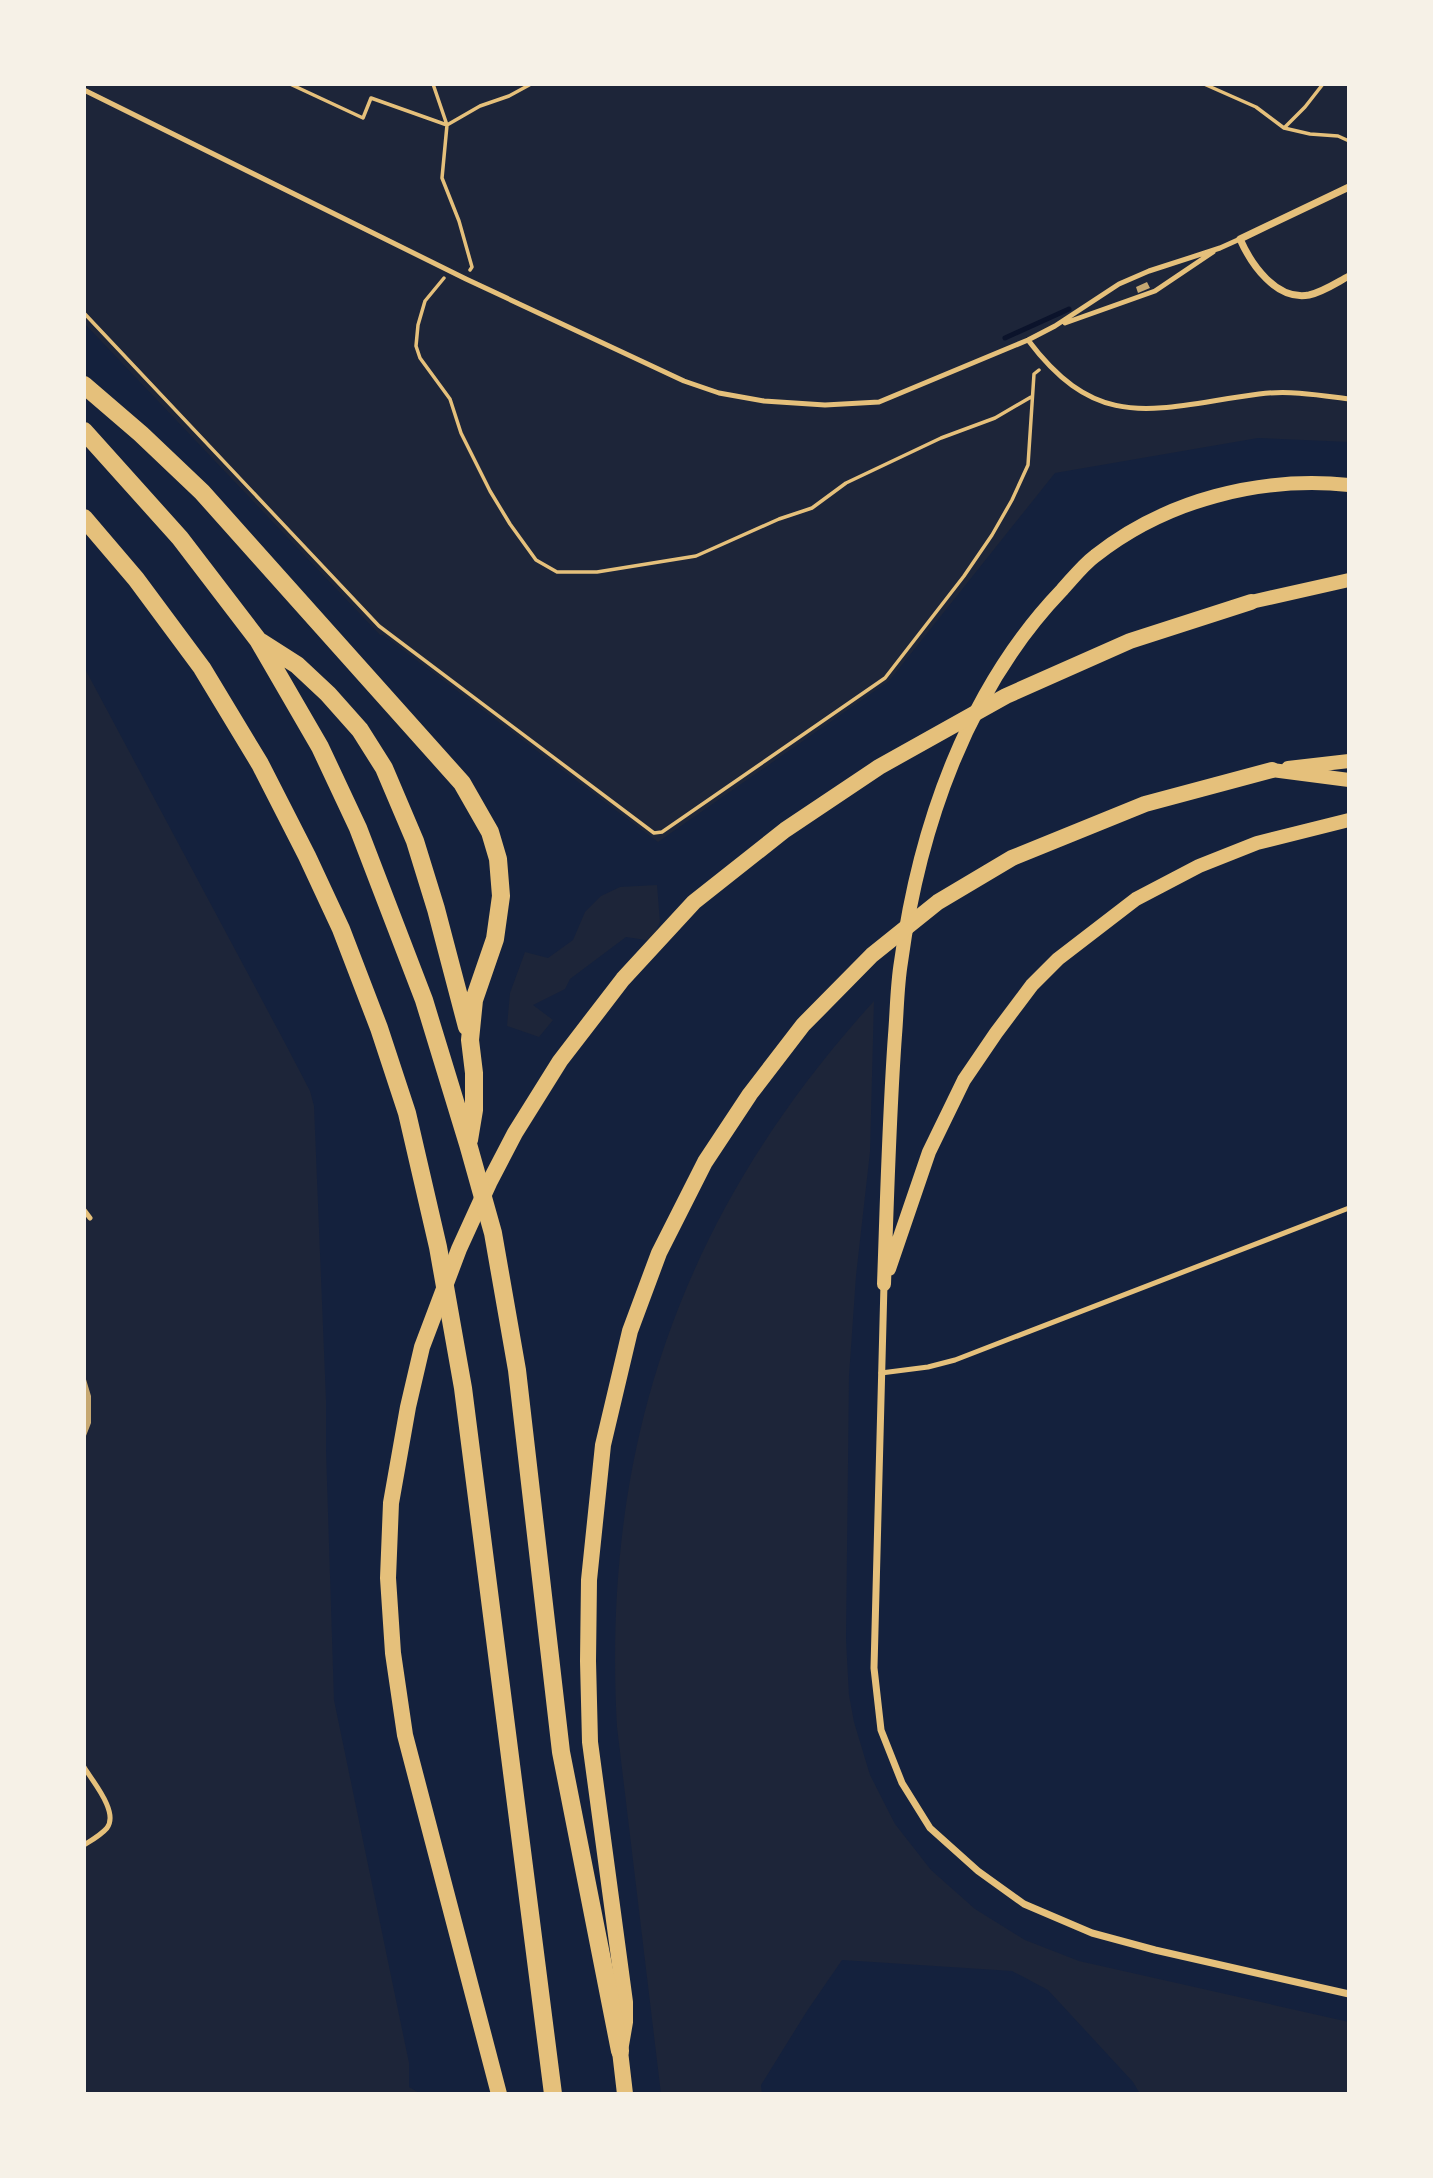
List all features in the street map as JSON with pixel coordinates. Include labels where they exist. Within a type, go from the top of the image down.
[{"type":"highway","points":[[84,385],[202,492],[462,783],[491,832],[498,859],[501,896],[495,939],[474,1000],[470,1040]]},
{"type":"highway","points":[[84,431],[180,538],[258,640],[320,747],[358,828],[424,1000],[493,1233],[517,1370],[561,1752],[620,2051]]},
{"type":"highway","points":[[84,518],[136,579],[202,668],[260,764],[341,929],[379,1028],[407,1112],[438,1247],[463,1388],[554,2094]]},
{"type":"highway","points":[[258,640],[297,665],[360,730],[384,768],[415,841],[436,909],[470,1040],[474,1073],[474,1110],[468,1144]]},
{"type":"main road","points":[[884,1284],[891,1095],[901,963],[912,895],[926,838],[970,723],[1010,655],[1041,612],[1095,556],[1152,519],[1215,495],[1260,487],[1349,485]]},
{"type":"main road","points":[[499,2094],[405,1735],[393,1653],[388,1578],[391,1503],[422,1347],[459,1249],[515,1133],[560,1061],[623,979],[694,902],[785,830],[879,767],[1006,696],[1130,641],[1251,602],[1349,580]]},
{"type":"main road","points":[[625,2094],[620,2051],[625,2002],[590,1742],[589,1580],[603,1445],[630,1331],[659,1253],[705,1162],[750,1094],[803,1025],[872,955],[939,902],[1012,858],[1145,803],[1272,769],[1349,761]]},
{"type":"main road","points":[[1272,769],[1349,780]]},
{"type":"main road","points":[[884,1284],[929,1152],[958,1093],[996,1033],[1049,967],[1136,899],[1199,866],[1257,843],[1349,820]]},
{"type":"street","points":[[1349,187],[1240,239],[1247,255],[1272,284],[1293,295],[1312,294],[1349,276]]},
{"type":"street","points":[[884,1284],[876,1681],[881,1730],[902,1783],[930,1828],[978,1871],[1024,1904],[1092,1933],[1349,1994]]},
{"type":"lane","points":[[84,90],[449,271],[684,381],[719,393],[764,401],[825,405],[879,402],[1028,340],[1055,326],[1119,284],[1240,239]]},
{"type":"lane","points":[[1055,326],[1155,290],[1220,248]]},
{"type":"lane","points":[[1028,340],[1046,364],[1074,386],[1091,397],[1116,406],[1142,409],[1174,407],[1260,393],[1295,392],[1349,398]]},
{"type":"lane","points":[[881,1373],[928,1367],[955,1360],[1349,1208]]},
{"type":"lane","points":[[84,1210],[90,1218]]},
{"type":"lane","points":[[84,1768],[110,1809],[111,1819],[107,1827],[84,1845]]},
{"type":"path","points":[[290,84],[363,118],[371,98],[447,125],[480,106],[509,96],[531,84]]},
{"type":"path","points":[[433,84],[447,125],[442,178],[459,221],[472,267],[466,278]]},
{"type":"path","points":[[1204,84],[1248,103],[1284,128],[1310,134],[1338,136],[1349,141]]},
{"type":"path","points":[[1284,128],[1323,84]]},
{"type":"path","points":[[449,271],[425,301],[416,345],[420,358],[450,399],[461,433],[510,524],[536,560],[557,572],[597,572],[696,556],[779,519],[812,509],[846,484],[941,438],[995,418],[1032,396]]},
{"type":"path","points":[[84,313],[379,626],[654,833],[662,832],[885,678],[964,576],[1012,500],[1028,465],[1034,374],[1046,364]]},
{"type":"shaded area","points":[[84,84],[1349,84],[1349,442],[1258,438],[1055,473],[889,681],[658,842],[380,635],[84,323]]},
{"type":"shaded area","points":[[84,667],[285,1043],[310,1091],[314,1106],[334,1700],[409,2063],[409,2087],[421,2094],[84,2094]]},
{"type":"shaded area","points":[[657,885],[660,922],[652,941],[626,937],[570,979],[565,989],[533,1005],[553,1020],[539,1037],[507,1026],[510,993],[525,952],[548,958],[573,940],[585,912],[601,896],[620,887]]},
{"type":"shaded area","points":[[874,1001],[870,1152],[856,1276],[849,1376],[846,1640],[849,1695],[870,1775],[895,1824],[931,1870],[975,1909],[1025,1940],[1079,1961],[1349,2022],[1349,2094],[1140,2094],[1133,2082],[1048,1990],[1012,1971],[842,1960],[761,2085],[762,2094],[661,2094],[617,1727],[616,1623],[624,1523],[641,1428],[668,1336],[705,1248],[751,1163],[807,1081]]},
{"type":"building","points":[[1147,282],[1150,288],[1138,293],[1136,287]]},
{"type":"building","points":[[85,1376],[91,1396],[91,1423],[84,1441]]},
{"type":"waterway","points":[[1005,338],[1069,309]]}]
